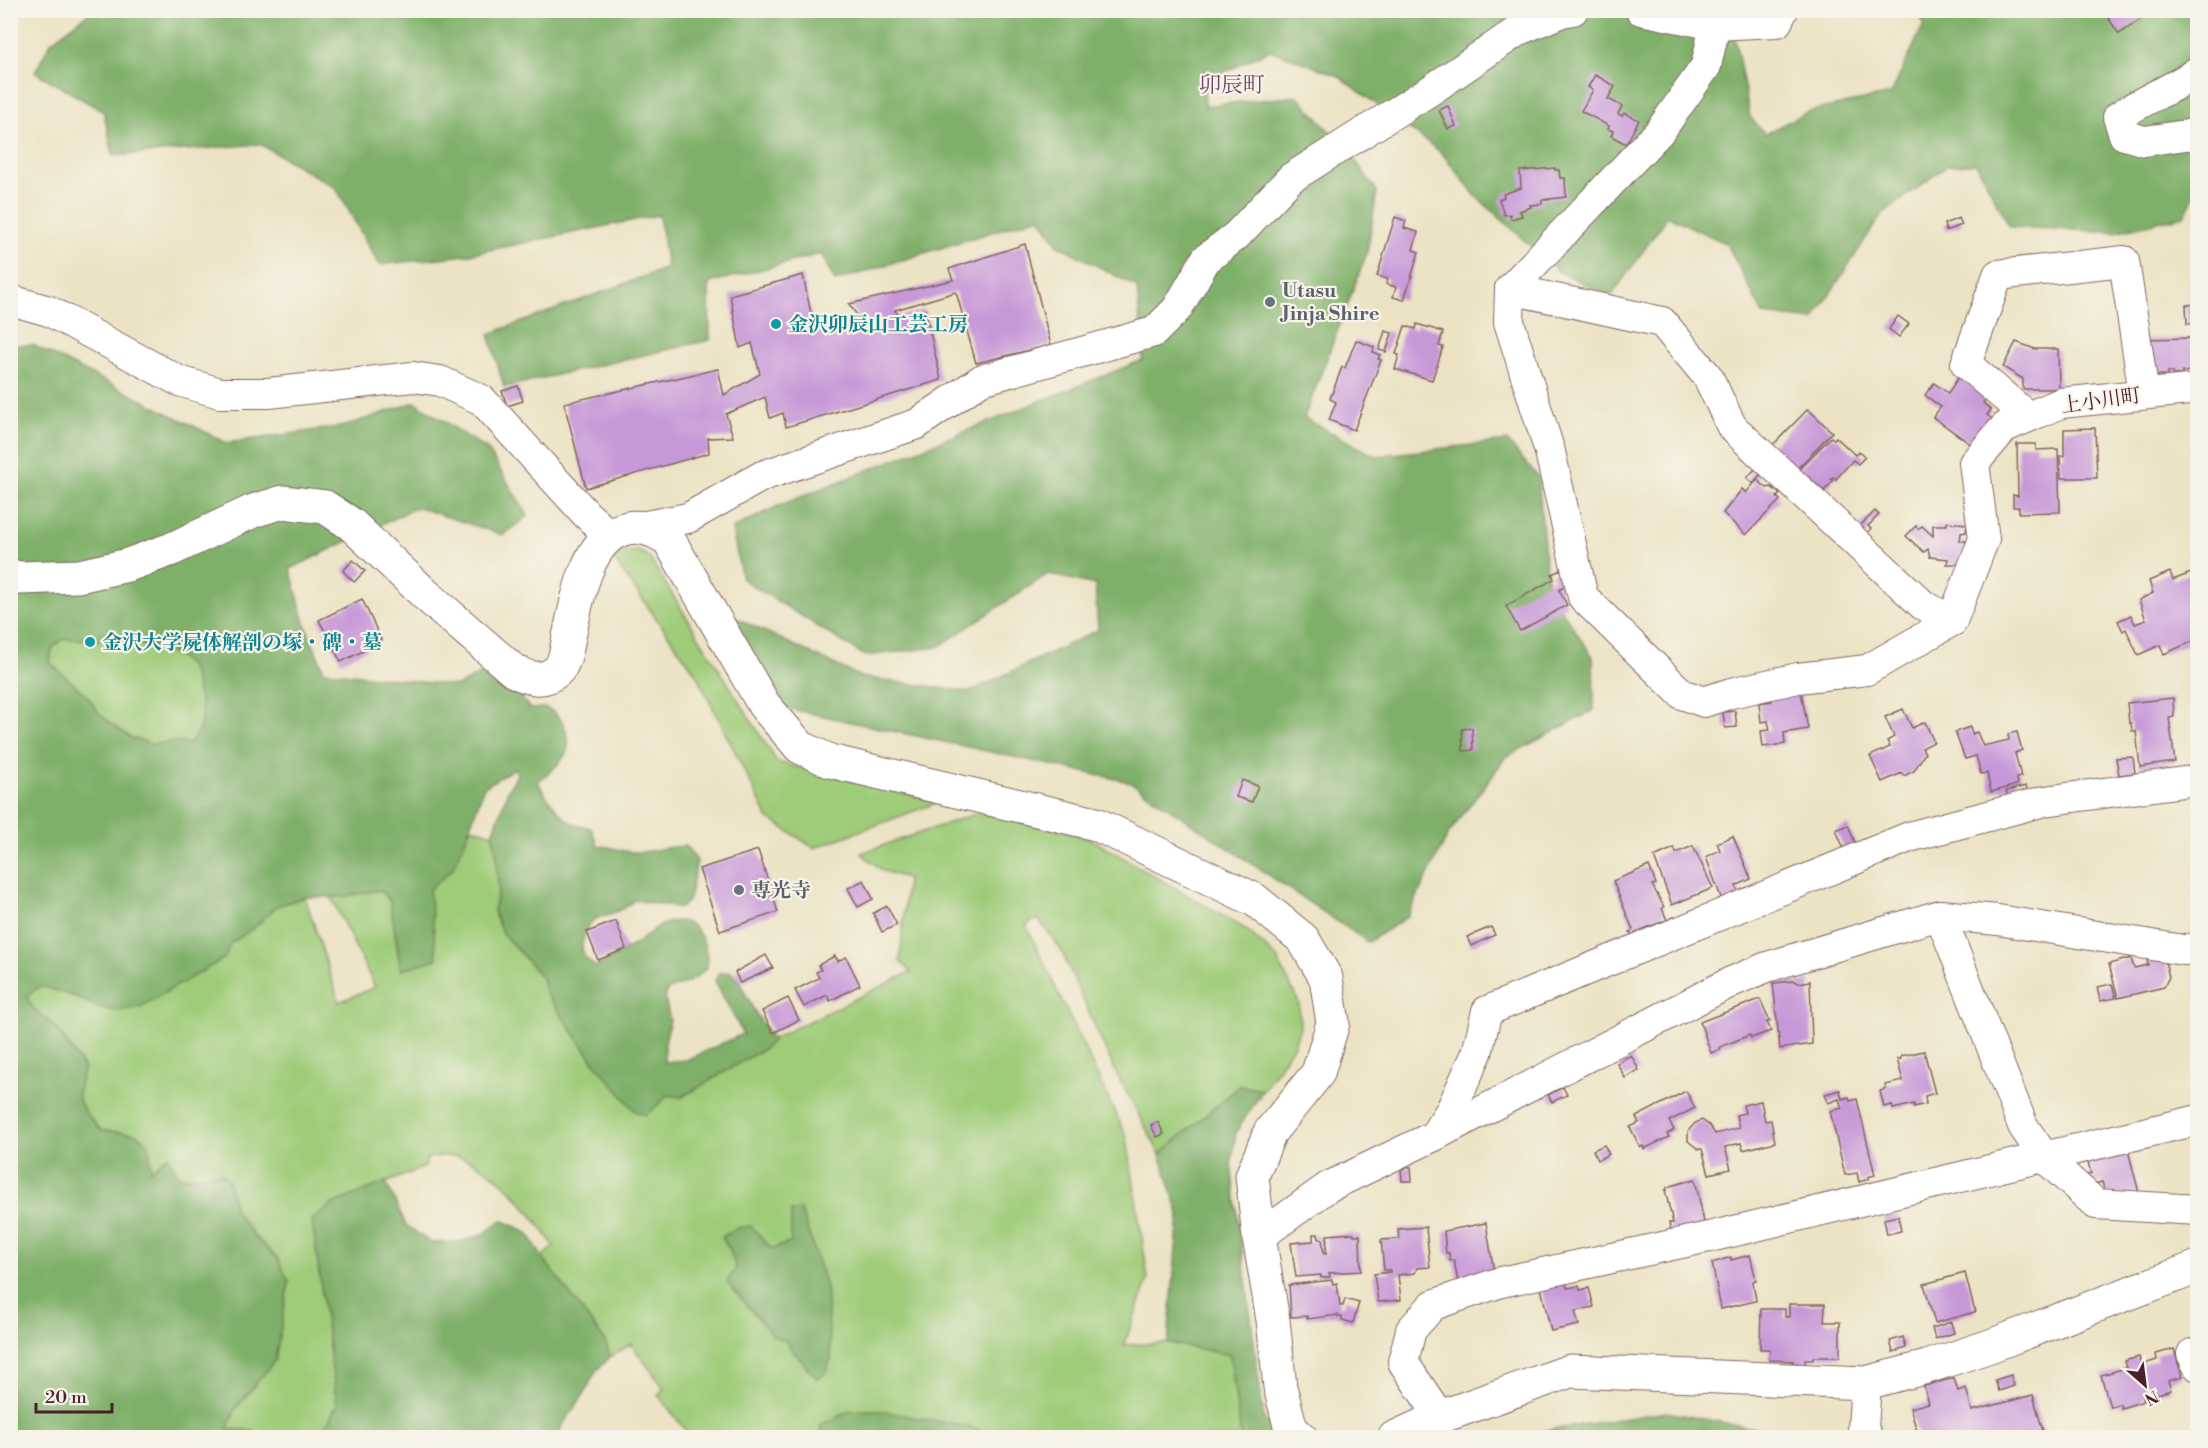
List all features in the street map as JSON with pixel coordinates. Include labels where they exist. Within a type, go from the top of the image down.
[{"type":"street","points":[[10,576],[20,578],[79,576],[128,566],[172,549],[253,511],[283,502],[325,507],[351,524],[426,595],[514,671],[529,679],[544,678],[558,670],[565,654],[579,593],[594,556],[625,531],[688,518],[762,476],[916,424],[981,380],[1154,332],[1177,309],[1206,258],[1236,236],[1291,178],[1431,90],[1519,30],[1562,12],[1573,10]]},
{"type":"street","points":[[1641,10],[1715,25],[1777,22],[1783,10]]},
{"type":"street","points":[[1715,25],[1706,66],[1660,131],[1621,175],[1558,237],[1510,289],[1509,322],[1550,452],[1583,597],[1682,694],[1704,702],[1731,693],[1798,678],[1867,670],[1952,621]]},
{"type":"street","points":[[2198,71],[2183,82],[2136,104],[2118,117],[2124,135],[2144,141],[2193,134],[2198,138]]},
{"type":"street","points":[[2028,417],[1965,364],[1998,274],[2124,261],[2144,394]]},
{"type":"street","points":[[1510,289],[1662,322],[1708,377],[1732,427],[1923,605],[1952,621]]},
{"type":"street","points":[[10,300],[49,310],[179,381],[220,393],[269,393],[413,377],[440,381],[482,400],[586,514],[625,531],[656,531],[669,540],[764,705],[801,747],[830,761],[1096,824],[1255,900],[1303,939],[1326,978],[1333,1023],[1318,1073],[1270,1132],[1252,1176],[1259,1237],[1273,1320],[1280,1387],[1291,1429],[1301,1437]]},
{"type":"street","name":"上小川町","points":[[1952,621],[1984,539],[1974,463],[2005,427],[2061,403],[2198,389]]},
{"type":"street","points":[[1434,1136],[1451,1110],[1477,1053],[1487,1011],[1909,837],[2045,801],[2198,780]]},
{"type":"street","points":[[1259,1237],[1328,1187],[1434,1136],[1731,982],[1767,966],[1940,915],[1998,920],[2183,950],[2198,950]]},
{"type":"street","points":[[1940,915],[2023,1126],[2044,1158],[2096,1204],[2198,1210]]},
{"type":"street","points":[[1440,1417],[1403,1362],[1411,1330],[1432,1305],[1501,1282],[1718,1235],[2198,1120]]},
{"type":"street","points":[[1394,1437],[1440,1417],[1570,1371],[1866,1383],[1927,1368],[1990,1346],[2198,1267]]},
{"type":"street","points":[[1866,1383],[1863,1428],[1868,1437]]},
{"type":"green space","points":[[93,10],[1729,10],[1750,117],[1765,134],[1807,112],[1891,94],[1924,24],[1917,11],[2197,11],[2197,190],[2184,216],[2115,232],[2010,227],[1976,163],[1947,166],[1881,215],[1813,320],[1763,314],[1727,244],[1668,216],[1611,296],[1558,271],[1475,195],[1442,153],[1337,75],[1270,50],[1204,82],[1205,106],[1298,96],[1352,156],[1377,191],[1367,253],[1304,418],[1375,456],[1507,441],[1538,477],[1548,590],[1593,657],[1594,710],[1506,757],[1449,833],[1407,917],[1368,942],[1130,782],[772,705],[728,614],[861,677],[969,692],[1098,630],[1095,585],[1048,574],[938,647],[865,656],[742,579],[732,529],[778,506],[1143,360],[1137,287],[1058,245],[1040,217],[835,281],[821,254],[709,283],[710,340],[504,387],[489,334],[667,268],[659,215],[465,255],[379,265],[336,188],[260,144],[113,156],[104,112],[35,72],[51,42]]},
{"type":"green space","points":[[10,345],[33,345],[227,443],[345,426],[415,402],[488,450],[528,516],[503,535],[417,507],[290,569],[306,626],[324,671],[458,686],[497,665],[530,709],[543,708],[551,711],[557,715],[565,727],[568,742],[565,755],[553,770],[538,781],[563,816],[574,824],[591,828],[598,846],[639,852],[686,846],[697,861],[689,900],[681,908],[635,900],[624,908],[593,920],[583,940],[582,949],[586,958],[596,967],[636,944],[662,925],[673,921],[691,925],[702,939],[707,968],[689,982],[667,990],[665,999],[670,1020],[665,1042],[664,1062],[686,1060],[743,1034],[715,981],[719,973],[731,972],[740,983],[773,1040],[765,1048],[682,1097],[667,1095],[646,1115],[635,1111],[593,1060],[545,992],[542,977],[502,933],[493,910],[498,892],[497,857],[493,834],[508,790],[517,775],[515,768],[484,787],[464,844],[452,869],[429,890],[437,959],[401,970],[390,901],[380,890],[341,897],[305,897],[277,906],[255,927],[230,944],[225,958],[140,1007],[118,1011],[100,1008],[77,997],[41,986],[26,996],[33,1008],[57,1028],[84,1069],[80,1080],[80,1102],[100,1130],[137,1134],[149,1144],[151,1170],[168,1156],[179,1177],[197,1177],[221,1172],[229,1182],[235,1211],[253,1235],[277,1258],[289,1281],[275,1360],[236,1408],[227,1429],[252,1431],[258,1437],[11,1437]],"holes":[[[63,639],[130,642],[165,650],[179,657],[193,672],[202,708],[201,725],[190,744],[175,742],[150,744],[131,738],[110,723],[99,713],[88,697],[50,663],[52,648]]]},
{"type":"green space","points":[[639,551],[649,557],[777,762],[939,802],[814,848],[768,818],[695,672],[612,557],[625,552]]},
{"type":"green space","points":[[63,639],[131,642],[165,651],[190,667],[199,693],[202,720],[190,744],[175,742],[150,744],[132,738],[110,723],[99,713],[88,697],[50,663],[52,648]]},
{"type":"green space","points":[[978,813],[1044,825],[1091,839],[1247,930],[1277,958],[1299,1003],[1300,1027],[1294,1045],[1263,1090],[1240,1086],[1160,1154],[1115,1071],[1060,948],[1038,919],[1026,925],[1127,1138],[1148,1279],[1124,1345],[1168,1343],[1230,1355],[1241,1437],[997,1437],[968,1427],[874,1410],[850,1411],[821,1425],[822,1437],[691,1437],[658,1395],[664,1388],[631,1344],[610,1357],[605,1341],[542,1257],[554,1246],[524,1205],[484,1168],[470,1160],[455,1156],[427,1158],[425,1167],[333,1204],[312,1220],[337,1405],[320,1437],[258,1437],[252,1431],[227,1429],[236,1408],[275,1360],[289,1281],[277,1258],[253,1235],[235,1211],[229,1183],[221,1172],[186,1177],[169,1176],[152,1171],[124,1151],[84,1112],[78,1101],[78,1086],[84,1068],[57,1028],[32,1008],[26,996],[41,986],[77,997],[100,1008],[229,944],[255,927],[277,906],[305,897],[339,1002],[375,987],[331,897],[381,890],[390,901],[401,970],[429,890],[452,869],[471,827],[493,834],[497,857],[498,892],[493,910],[502,933],[542,977],[545,992],[607,1077],[660,1103],[667,1095],[682,1097],[765,1048],[772,1039],[911,972],[900,961],[907,878],[883,871],[861,853]]},
{"type":"green space","points":[[1240,1086],[1263,1090],[1236,1132],[1231,1165],[1264,1419],[1281,1437],[1241,1437],[1230,1355],[1168,1343],[1179,1214],[1160,1154]]},
{"type":"green space","points":[[386,1182],[406,1225],[431,1243],[459,1242],[482,1235],[502,1220],[528,1233],[542,1257],[605,1341],[610,1357],[596,1371],[584,1394],[561,1427],[559,1437],[320,1437],[337,1405],[312,1220],[333,1204]]},
{"type":"green space","points":[[801,1210],[826,1286],[831,1359],[824,1375],[816,1378],[785,1341],[772,1335],[727,1282],[736,1268],[730,1250],[722,1237],[737,1228],[751,1226],[772,1249],[791,1242],[791,1211]]},
{"type":"green space","points":[[874,1410],[968,1427],[997,1437],[822,1437],[821,1425],[850,1411]]},
{"type":"green space","points":[[1666,1412],[1802,1437],[1504,1437]]},
{"type":"building","points":[[2103,10],[2142,10],[2138,14],[2141,19],[2119,34]]},
{"type":"building","points":[[1595,75],[1615,86],[1608,99],[1622,106],[1618,114],[1622,116],[1624,113],[1639,120],[1626,144],[1611,136],[1613,131],[1608,129],[1609,126],[1581,111],[1593,90],[1588,87]]},
{"type":"building","points":[[1448,106],[1456,126],[1448,129],[1439,110]]},
{"type":"building","points":[[1555,168],[1559,170],[1560,178],[1565,178],[1566,197],[1542,200],[1542,204],[1530,205],[1531,207],[1520,211],[1522,216],[1511,219],[1510,214],[1504,215],[1499,199],[1504,197],[1503,194],[1521,188],[1520,171]]},
{"type":"building","points":[[1395,217],[1406,221],[1404,228],[1418,232],[1413,250],[1419,252],[1404,300],[1393,297],[1396,287],[1386,284],[1388,279],[1377,276]]},
{"type":"building","points":[[1959,218],[1962,225],[1946,231],[1944,224]]},
{"type":"building","points":[[1025,244],[1051,345],[976,363],[956,292],[895,310],[899,317],[925,310],[941,380],[786,427],[783,413],[770,418],[765,397],[726,414],[733,437],[708,438],[709,453],[586,488],[564,403],[718,369],[724,395],[760,374],[752,343],[740,348],[730,295],[803,275],[814,328],[859,318],[849,304],[953,280],[949,269]]},
{"type":"building","points":[[2198,304],[2198,323],[2187,324],[2186,305]]},
{"type":"building","points":[[1898,316],[1909,324],[1899,337],[1889,329]]},
{"type":"building","points":[[1417,324],[1443,332],[1439,346],[1443,347],[1432,380],[1395,369],[1399,355],[1396,354],[1405,326],[1416,329]]},
{"type":"building","points":[[1385,331],[1392,333],[1386,352],[1379,350]]},
{"type":"building","points":[[2193,338],[2193,344],[2198,344],[2198,364],[2191,365],[2191,371],[2182,372],[2182,375],[2173,375],[2173,372],[2168,372],[2168,375],[2145,376],[2143,339]]},
{"type":"building","points":[[1356,340],[1374,347],[1373,352],[1380,355],[1378,359],[1381,360],[1354,430],[1329,420],[1336,402],[1330,399],[1342,367],[1345,368]]},
{"type":"building","points":[[2016,342],[2035,349],[2058,349],[2059,389],[2023,389],[2023,379],[2003,367]]},
{"type":"building","points":[[1958,378],[1988,397],[1983,403],[1991,410],[1987,415],[1992,419],[1983,431],[1976,448],[1933,417],[1941,407],[1925,395],[1934,383],[1948,393]]},
{"type":"building","points":[[518,386],[523,401],[507,406],[502,391]]},
{"type":"building","points":[[1808,409],[1832,432],[1796,470],[1767,451]]},
{"type":"building","points":[[2095,428],[2097,478],[2061,478],[2060,456],[2064,456],[2064,429]]},
{"type":"building","points":[[1831,437],[1834,439],[1836,437],[1855,455],[1859,451],[1865,457],[1858,464],[1853,460],[1836,479],[1833,477],[1831,479],[1833,481],[1824,491],[1806,475],[1800,481],[1793,475]]},
{"type":"building","points":[[2017,444],[2036,444],[2036,450],[2058,449],[2060,512],[2019,513],[2019,507],[2013,507],[2013,495],[2018,496]]},
{"type":"building","points":[[1755,469],[1761,474],[1753,483],[1747,478]]},
{"type":"building","points":[[1757,480],[1780,494],[1777,497],[1780,500],[1746,535],[1723,513],[1742,489],[1746,493]]},
{"type":"building","points":[[1875,511],[1879,515],[1868,526],[1871,529],[1863,537],[1856,530]]},
{"type":"building","points":[[1947,522],[1967,524],[1966,532],[1961,533],[1960,541],[1966,541],[1964,564],[1947,564],[1948,559],[1930,557],[1928,549],[1924,552],[1906,536],[1916,526],[1918,529],[1922,526],[1933,536],[1933,525],[1947,525]]},
{"type":"building","points":[[353,560],[365,571],[354,582],[343,571]]},
{"type":"building","points":[[1564,568],[1572,582],[1559,590],[1567,605],[1520,631],[1506,606],[1554,579],[1552,574]]},
{"type":"building","points":[[2170,572],[2173,580],[2191,573],[2198,588],[2198,639],[2164,654],[2160,645],[2138,655],[2126,629],[2123,631],[2118,621],[2131,615],[2135,624],[2146,620],[2139,600],[2153,593],[2149,581]]},
{"type":"building","points":[[362,599],[381,642],[341,662],[319,620]]},
{"type":"building","points":[[1801,691],[1808,729],[1784,733],[1785,744],[1763,747],[1761,731],[1770,730],[1768,721],[1761,722],[1759,703],[1772,701],[1772,696]]},
{"type":"building","points":[[2173,698],[2174,717],[2169,718],[2175,762],[2140,767],[2136,731],[2132,731],[2131,723],[2129,723],[2127,703]]},
{"type":"building","points":[[1903,709],[1912,728],[1925,722],[1934,742],[1922,748],[1925,753],[1914,771],[1904,776],[1902,773],[1882,782],[1870,756],[1890,747],[1887,741],[1894,737],[1885,717]]},
{"type":"building","points":[[1735,711],[1737,727],[1725,728],[1723,712]]},
{"type":"building","points":[[1970,727],[1972,734],[1977,732],[1983,746],[2009,740],[2008,734],[2017,732],[2022,750],[2015,753],[2021,777],[2016,778],[2017,785],[1991,792],[1987,773],[1981,774],[1976,756],[1965,759],[1955,732]]},
{"type":"building","points":[[1472,728],[1473,750],[1463,751],[1462,729]]},
{"type":"building","points":[[2133,757],[2135,773],[2119,775],[2116,758]]},
{"type":"building","points":[[1242,780],[1258,786],[1252,802],[1236,797]]},
{"type":"building","points":[[2026,786],[2029,796],[2009,802],[2006,791]]},
{"type":"building","points":[[1848,825],[1856,845],[1844,849],[1836,830]]},
{"type":"building","points":[[1733,836],[1751,879],[1736,886],[1740,896],[1723,903],[1706,857],[1720,850],[1717,843]]},
{"type":"building","points":[[1693,846],[1713,888],[1672,905],[1654,857],[1674,848],[1676,853]]},
{"type":"building","name":"専光寺","points":[[758,850],[778,912],[720,931],[699,869]]},
{"type":"building","points":[[1649,866],[1656,884],[1652,885],[1664,907],[1662,908],[1667,920],[1674,917],[1676,921],[1666,925],[1664,921],[1644,929],[1647,935],[1634,941],[1630,932],[1633,930],[1613,881]]},
{"type":"building","points":[[864,880],[873,899],[858,907],[848,888]]},
{"type":"building","points":[[887,906],[897,925],[882,932],[873,913]]},
{"type":"building","points":[[616,921],[626,949],[598,960],[587,932]]},
{"type":"building","points":[[1491,927],[1495,935],[1471,946],[1467,937]]},
{"type":"building","points":[[766,955],[773,968],[740,983],[735,972]]},
{"type":"building","points":[[835,956],[838,961],[846,957],[860,985],[830,1001],[827,995],[804,1007],[795,990],[819,978],[816,972],[821,970],[818,965]]},
{"type":"building","points":[[2131,958],[2134,968],[2148,965],[2147,960],[2165,961],[2169,977],[2164,987],[2118,998],[2109,964]]},
{"type":"building","points":[[1794,981],[1799,983],[1810,981],[1812,1044],[1780,1049],[1773,983]]},
{"type":"building","points":[[2112,984],[2116,998],[2100,1001],[2097,987]]},
{"type":"building","points":[[788,998],[799,1020],[773,1033],[762,1011]]},
{"type":"building","points":[[1760,999],[1770,1021],[1767,1022],[1771,1031],[1751,1038],[1750,1035],[1711,1053],[1700,1022]]},
{"type":"building","points":[[1924,1051],[1935,1093],[1925,1096],[1926,1104],[1893,1109],[1892,1105],[1884,1107],[1880,1091],[1886,1089],[1885,1085],[1903,1081],[1897,1059]]},
{"type":"building","points":[[1631,1055],[1639,1070],[1625,1078],[1617,1063]]},
{"type":"building","points":[[1563,1087],[1567,1095],[1552,1102],[1548,1095]]},
{"type":"building","points":[[1840,1090],[1842,1099],[1849,1097],[1850,1101],[1857,1099],[1875,1175],[1859,1182],[1857,1173],[1845,1175],[1830,1111],[1842,1108],[1839,1099],[1828,1103],[1825,1094]]},
{"type":"building","points":[[1686,1091],[1695,1108],[1669,1121],[1674,1130],[1667,1134],[1669,1137],[1644,1149],[1643,1146],[1640,1147],[1630,1127],[1639,1123],[1636,1117]]},
{"type":"building","points":[[1761,1101],[1765,1121],[1771,1120],[1775,1142],[1743,1150],[1741,1143],[1725,1147],[1731,1169],[1709,1174],[1702,1149],[1698,1149],[1688,1141],[1688,1131],[1695,1123],[1702,1120],[1715,1134],[1739,1128],[1736,1115],[1745,1113],[1743,1105]]},
{"type":"building","points":[[1158,1122],[1164,1134],[1157,1137],[1151,1125]]},
{"type":"building","points":[[1604,1145],[1609,1154],[1598,1160],[1593,1150]]},
{"type":"building","points":[[2128,1150],[2139,1193],[2106,1195],[2102,1182],[2090,1185],[2087,1175],[2091,1174],[2087,1158]]},
{"type":"building","points":[[1411,1167],[1412,1181],[1402,1181],[1401,1169]]},
{"type":"building","points":[[1695,1179],[1705,1227],[1673,1238],[1669,1223],[1673,1223],[1665,1190],[1667,1187]]},
{"type":"building","points":[[1898,1216],[1901,1231],[1887,1234],[1884,1219]]},
{"type":"building","points":[[1486,1223],[1494,1272],[1472,1276],[1472,1279],[1458,1282],[1454,1260],[1450,1261],[1449,1253],[1446,1253],[1444,1231]]},
{"type":"building","points":[[1426,1227],[1430,1267],[1417,1268],[1415,1273],[1398,1275],[1401,1300],[1378,1302],[1374,1274],[1390,1272],[1390,1270],[1384,1270],[1381,1240],[1399,1239],[1398,1229]]},
{"type":"building","points":[[1354,1233],[1354,1235],[1360,1235],[1361,1271],[1329,1273],[1330,1277],[1321,1278],[1321,1275],[1296,1277],[1291,1243],[1313,1241],[1313,1234],[1318,1234],[1319,1239],[1322,1239],[1324,1254],[1326,1254],[1327,1235]]},
{"type":"building","points":[[1750,1255],[1756,1280],[1753,1281],[1756,1301],[1721,1309],[1712,1263],[1731,1257],[1731,1260]]},
{"type":"building","points":[[1965,1273],[1975,1312],[1935,1323],[1924,1284]]},
{"type":"building","points":[[1332,1280],[1333,1284],[1337,1283],[1340,1306],[1343,1306],[1345,1299],[1359,1303],[1353,1323],[1342,1320],[1342,1317],[1338,1315],[1307,1319],[1307,1316],[1291,1317],[1289,1285]]},
{"type":"building","points":[[1566,1283],[1567,1288],[1579,1286],[1580,1290],[1589,1288],[1594,1307],[1575,1311],[1579,1325],[1551,1331],[1541,1288]]},
{"type":"building","points":[[1789,1304],[1825,1304],[1824,1322],[1840,1322],[1840,1357],[1813,1357],[1813,1360],[1805,1360],[1805,1364],[1769,1360],[1770,1349],[1760,1349],[1761,1309],[1785,1309],[1785,1317],[1789,1317]]},
{"type":"building","points":[[1951,1322],[1954,1333],[1935,1339],[1932,1328]]},
{"type":"building","points":[[1903,1337],[1906,1348],[1893,1352],[1890,1341]]},
{"type":"building","points":[[2174,1349],[2182,1377],[2168,1381],[2171,1390],[2143,1398],[2144,1401],[2121,1408],[2120,1404],[2110,1407],[2101,1375],[2126,1368],[2124,1361],[2139,1357],[2141,1365],[2157,1360],[2156,1354]]},
{"type":"building","points":[[2011,1375],[2014,1386],[1999,1391],[1995,1380]]},
{"type":"building","points":[[1954,1378],[1958,1391],[1966,1388],[1972,1411],[2033,1395],[2043,1431],[2041,1431],[2042,1435],[2032,1438],[1919,1438],[1910,1408],[1929,1403],[1924,1386]]},
{"type":"place","name":"Utasu Jinja Shire","points":[[1270,302]]},
{"type":"place","name":"金沢卯辰山工芸工房","points":[[776,324]]},
{"type":"place","name":"金沢大学屍体解剖の塚・碑・墓","points":[[90,642]]},
{"type":"place","name":"専光寺","points":[[739,890]]},
{"type":"district","name":"卯辰町","points":[[1232,84]]}]
